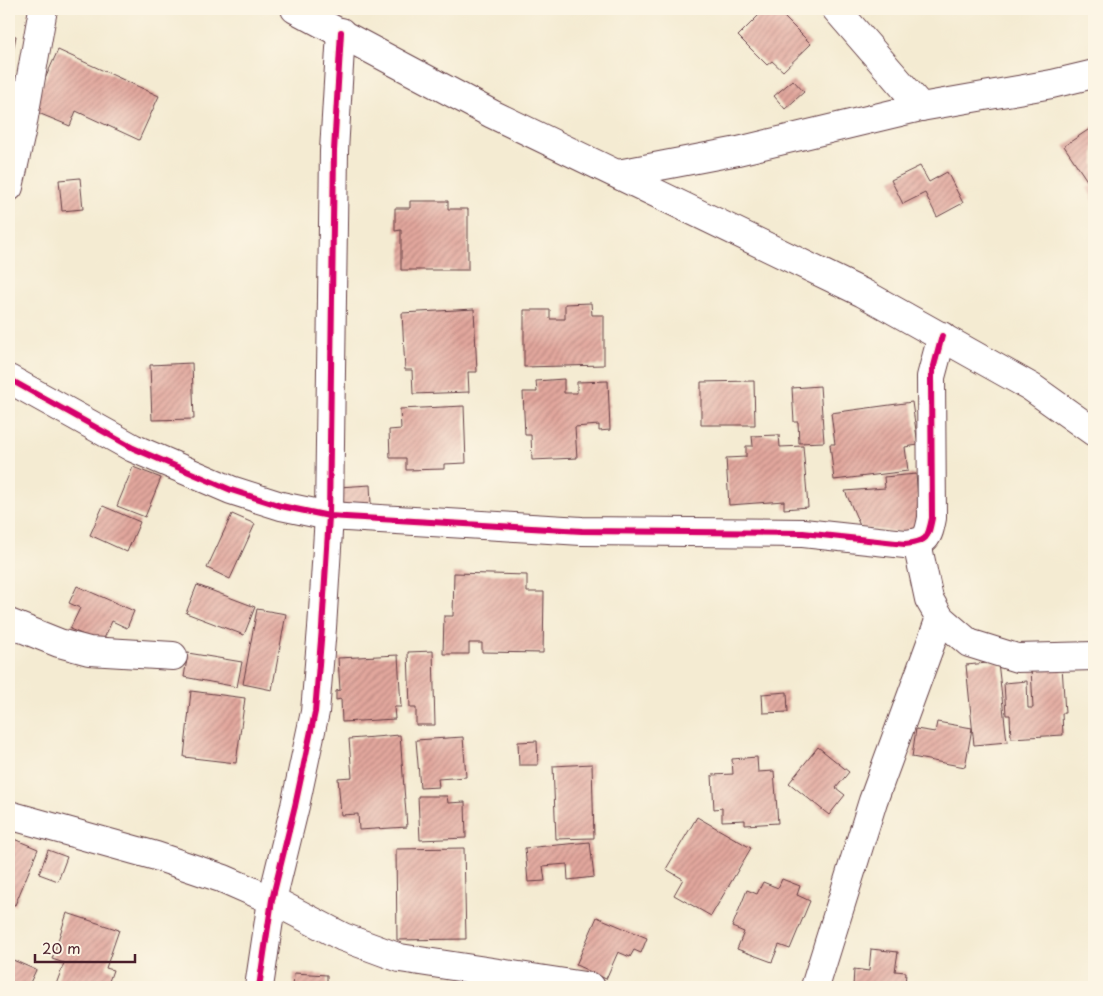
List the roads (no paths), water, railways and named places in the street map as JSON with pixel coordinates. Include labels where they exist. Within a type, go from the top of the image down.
[{"type":"street","points":[[9,186],[22,128],[44,9]]},
{"type":"street","points":[[295,9],[492,114],[863,293],[1031,387],[1094,432]]},
{"type":"street","points":[[836,9],[921,107]]},
{"type":"street","points":[[259,987],[272,900],[315,712],[329,516],[334,180],[341,32]]},
{"type":"street","points":[[618,174],[738,151],[921,107],[1052,84],[1094,74]]},
{"type":"street","points":[[9,379],[133,448],[231,490],[280,506],[329,516],[582,531],[803,533],[905,544],[917,543],[926,539],[932,518],[931,377],[942,336]]},
{"type":"street","points":[[917,543],[930,599],[940,618],[969,643],[1017,658],[1094,656]]},
{"type":"street","points":[[815,987],[874,801],[940,618]]},
{"type":"street","points":[[9,623],[59,643],[90,651],[173,656]]},
{"type":"street","points":[[9,815],[156,856],[224,879],[272,900],[343,937],[400,958],[590,987]]}]
